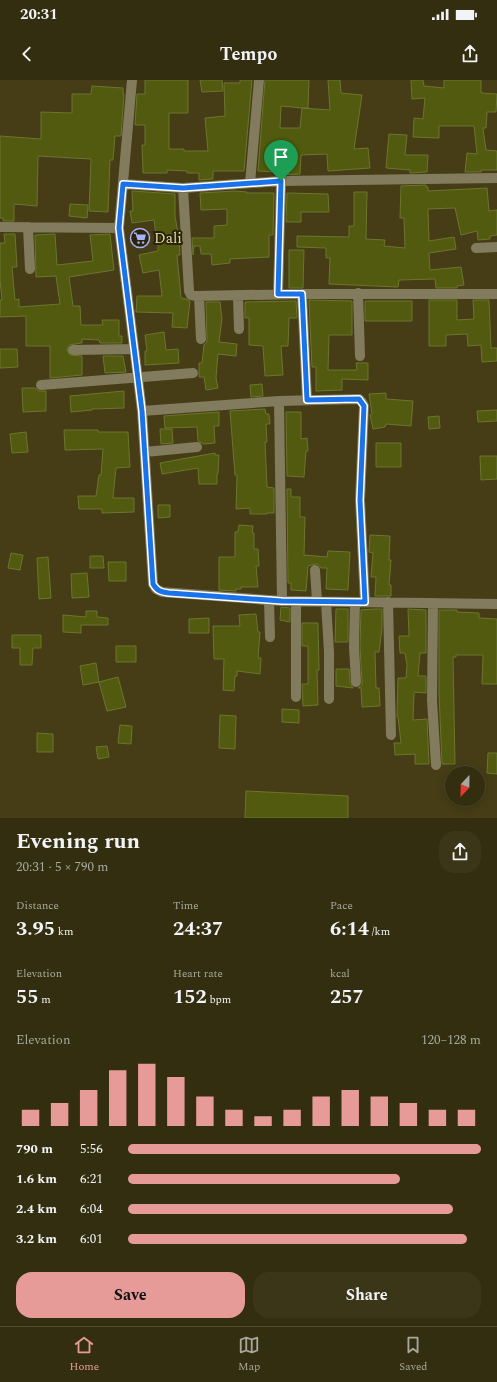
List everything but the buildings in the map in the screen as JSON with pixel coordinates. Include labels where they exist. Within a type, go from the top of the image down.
[{"type":"street","points":[[126,80],[132,80],[119,228],[142,411],[153,584],[156,589],[169,593],[282,601],[497,604]]},
{"type":"street","points":[[250,183],[259,80]]},
{"type":"street","points":[[123,184],[183,188],[281,181],[497,178]]},
{"type":"street","points":[[278,294],[281,181]]},
{"type":"street","points":[[183,188],[189,291],[195,296],[358,293],[497,294]]},
{"type":"street","points":[[0,227],[119,228]]},
{"type":"street","points":[[28,227],[30,268]]},
{"type":"street","points":[[476,248],[497,247]]},
{"type":"street","points":[[358,293],[360,356]]},
{"type":"street","points":[[302,294],[307,400]]},
{"type":"street","points":[[199,296],[201,339]]},
{"type":"street","points":[[238,296],[239,329]]},
{"type":"street","points":[[73,350],[134,349]]},
{"type":"street","points":[[41,385],[194,373]]},
{"type":"street","points":[[142,411],[279,401],[359,399],[364,406],[360,500],[360,602],[354,647],[356,682]]},
{"type":"street","points":[[279,401],[282,601]]},
{"type":"street","points":[[145,452],[197,447]]},
{"type":"street","points":[[315,570],[329,652],[329,699]]},
{"type":"street","points":[[269,600],[270,637]]},
{"type":"street","points":[[296,601],[296,697]]},
{"type":"street","points":[[388,602],[391,735]]},
{"type":"street","points":[[433,603],[432,700],[436,765]]},
{"type":"place","name":"Dali","points":[[140,238]]},
{"type":"route","points":[[281,181],[278,294],[302,294],[307,400],[359,399],[364,406],[360,500],[365,602],[282,601],[169,593],[156,589],[153,584],[142,411],[119,228],[123,184],[183,188],[281,181]]}]
